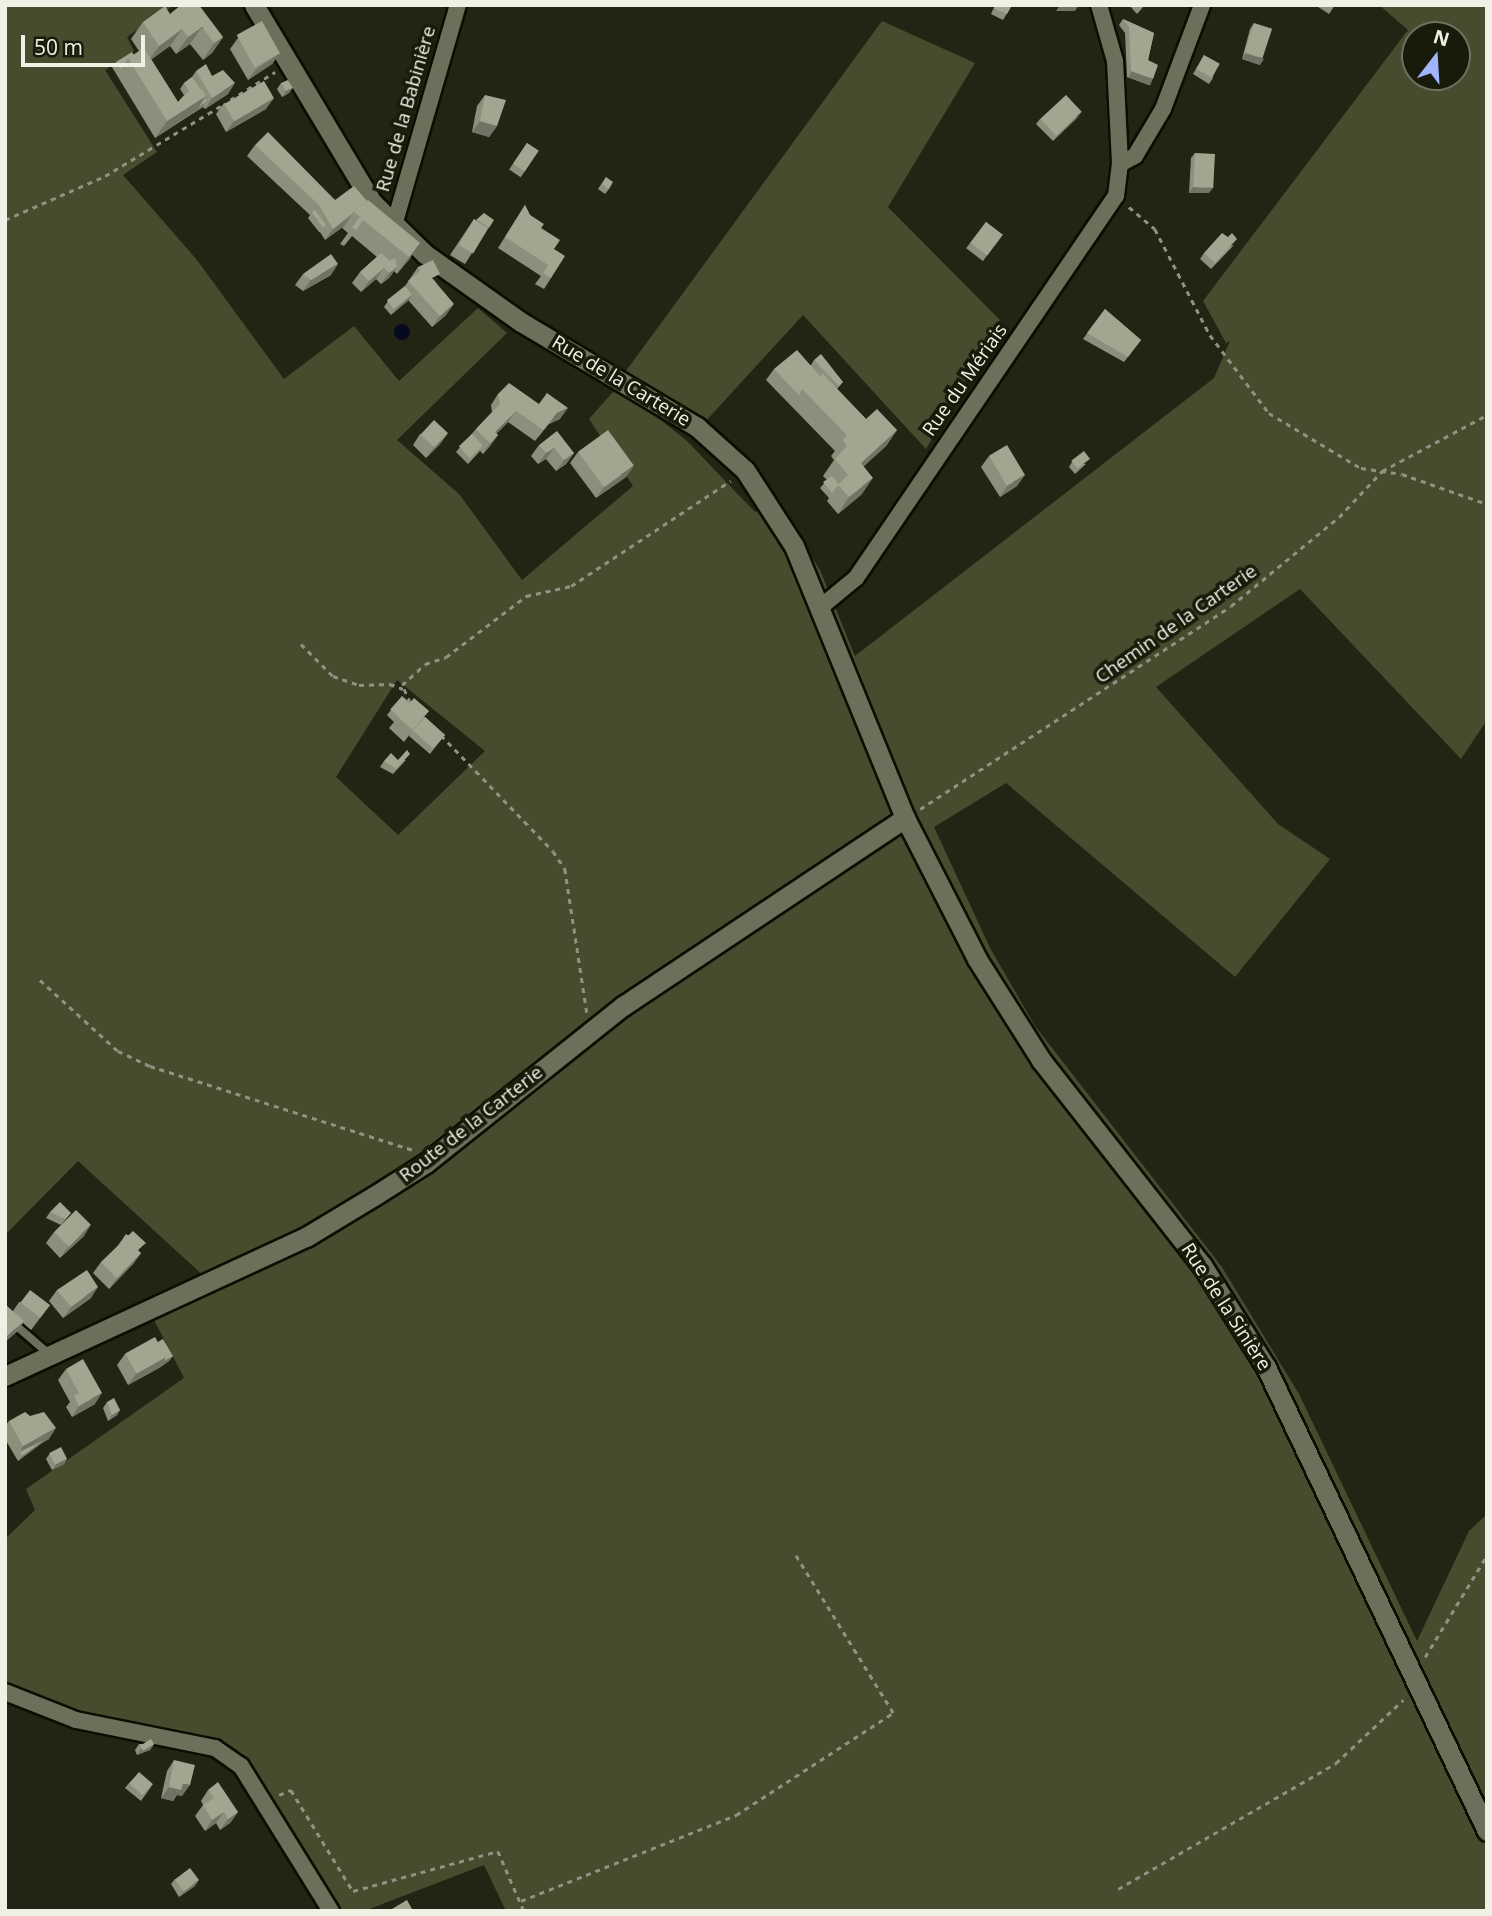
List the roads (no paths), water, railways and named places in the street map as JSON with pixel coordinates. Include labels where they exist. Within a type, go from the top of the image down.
[{"type":"street","name":"Rue de la Carterie","points":[[254,5],[332,142],[372,202],[394,225],[461,282],[697,427],[745,470],[794,546],[822,606],[905,818]]},
{"type":"street","name":"Rue de la Babinière","points":[[394,225],[458,5]]},
{"type":"street","name":"Rue du Mériais","points":[[822,606],[856,578],[1116,196],[1120,164],[1115,61],[1099,5]]},
{"type":"street","points":[[1120,164],[1135,156],[1163,109],[1202,5]]},
{"type":"street","name":"Route de la Carterie","points":[[5,1376],[306,1237],[426,1163],[585,1034],[905,818]]},
{"type":"street","name":"Rue de la Sinière","points":[[905,818],[977,959],[1041,1060],[1202,1265],[1266,1367],[1487,1831]]},
{"type":"street","points":[[5,1692],[76,1720],[215,1748],[241,1766],[331,1911]]},
{"type":"lane","points":[[5,1316],[50,1355]]},
{"type":"water","points":[[402,324],[408,326],[408,338],[402,340],[396,338],[394,332],[396,326]]}]
